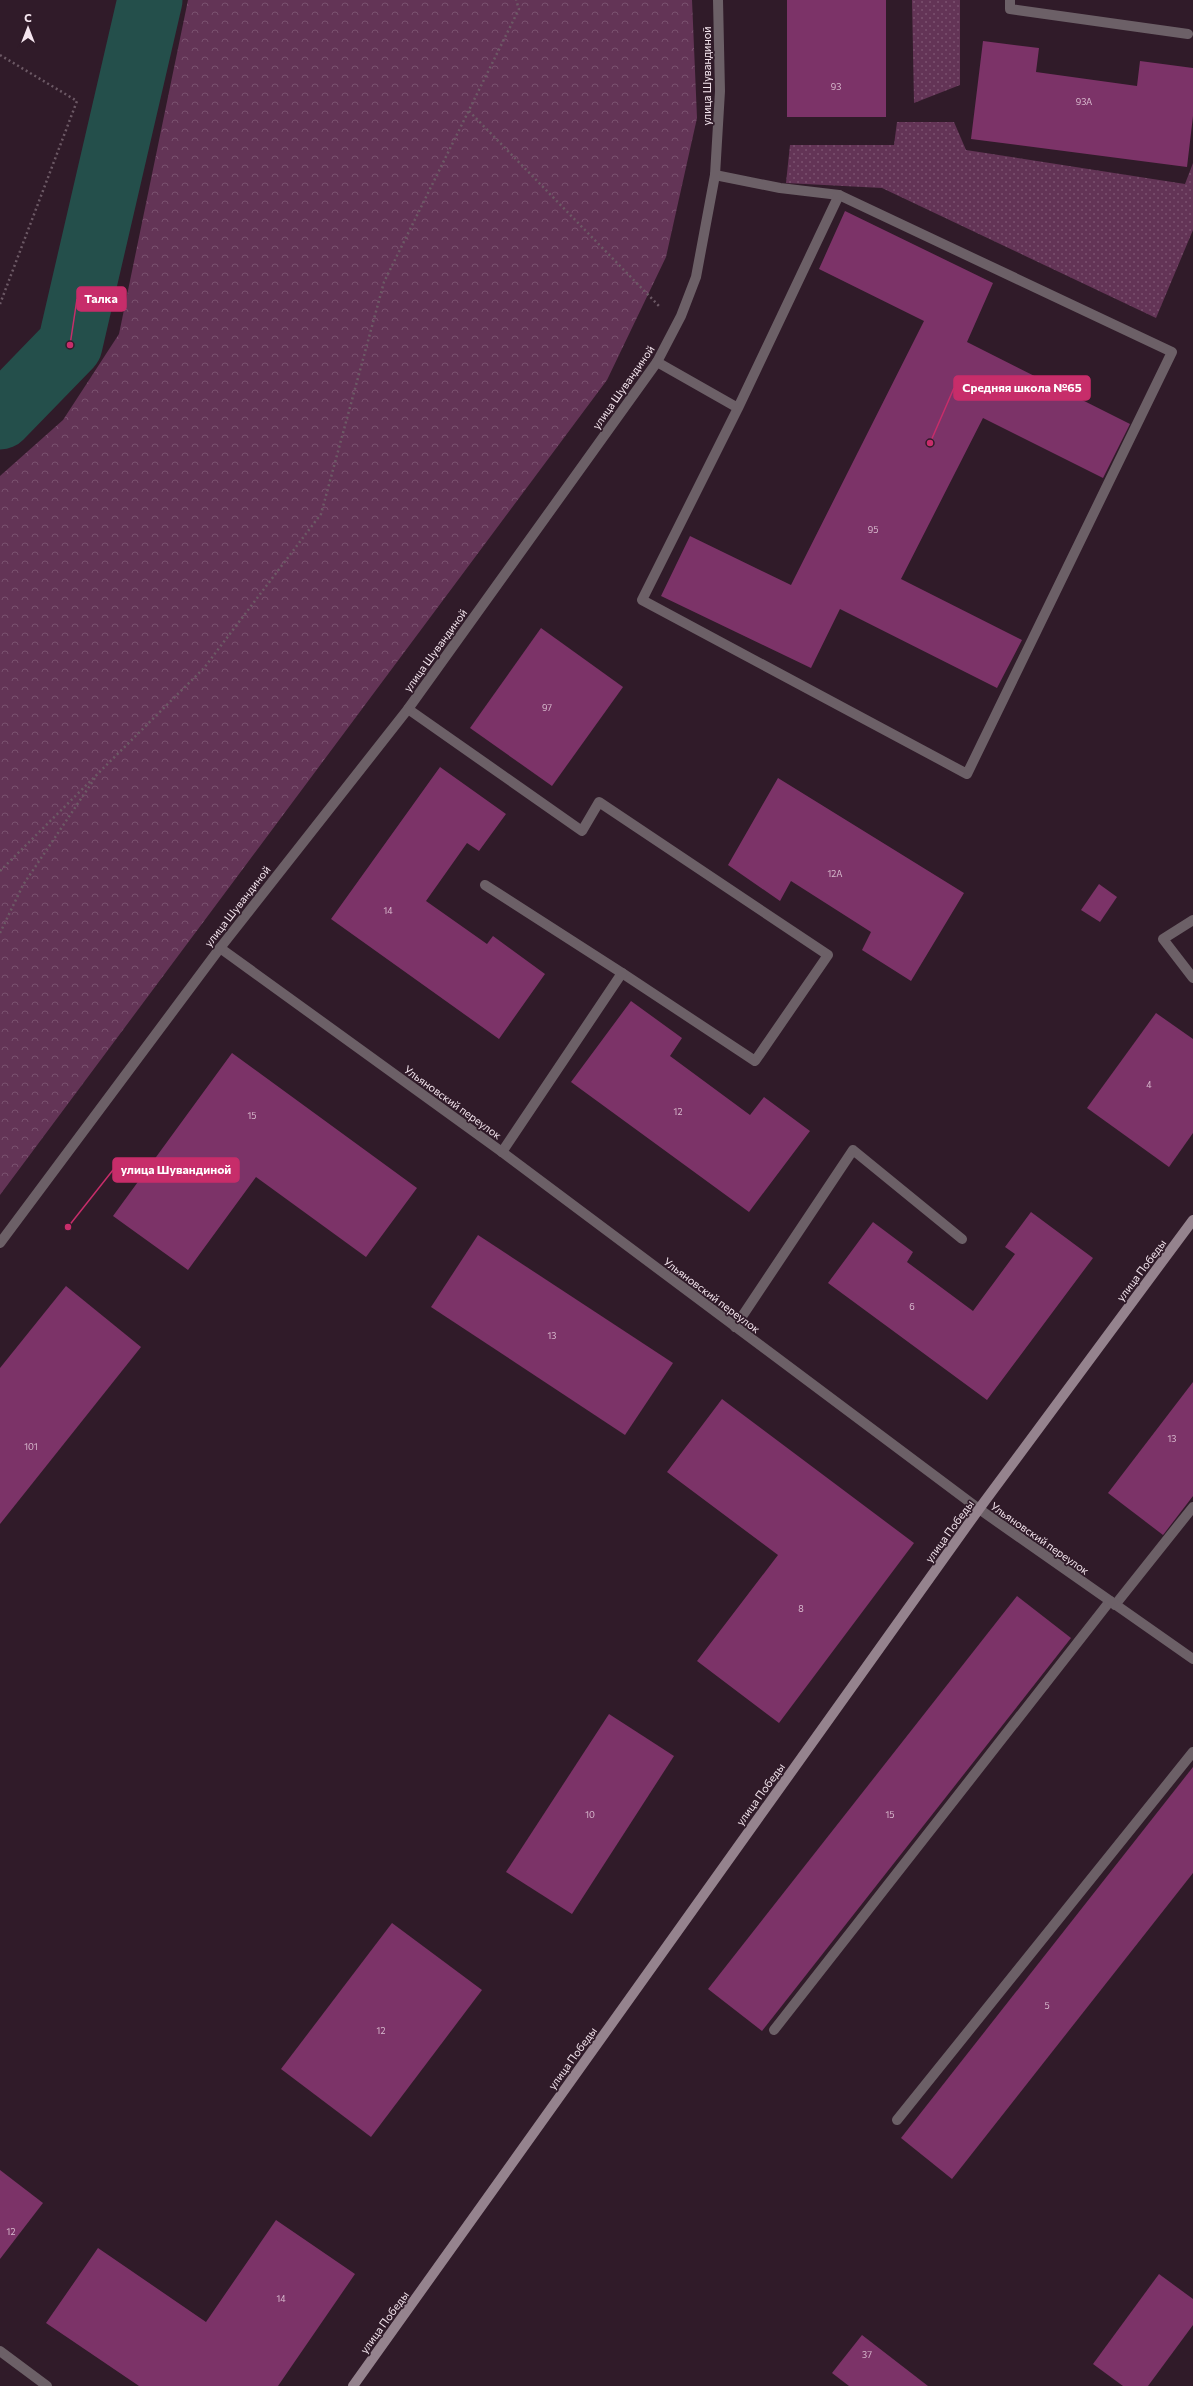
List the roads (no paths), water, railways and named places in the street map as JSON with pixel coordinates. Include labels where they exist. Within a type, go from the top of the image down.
[{"type":"street","name":"улица Шувандиной","points":[[0,1243],[220,948],[408,709],[657,362],[681,316],[696,277],[715,176],[720,91],[718,0]]},
{"type":"street","points":[[1010,0],[1010,9],[1188,34]]},
{"type":"street","points":[[715,176],[780,188],[839,196],[1172,352],[967,774],[642,600],[738,408],[839,196]]},
{"type":"street","points":[[657,362],[738,408]]},
{"type":"street","points":[[408,709],[582,831],[599,802],[828,955],[755,1061],[485,885]]},
{"type":"street","points":[[1193,920],[1163,939],[1193,978]]},
{"type":"street","name":"Ульяновский переулок","points":[[220,948],[502,1152],[979,1509],[1193,1659]]},
{"type":"street","points":[[502,1152],[622,973]]},
{"type":"street","points":[[735,1327],[853,1150],[962,1239]]},
{"type":"street","name":"улица Победы","points":[[353,2386],[979,1509],[1193,1220]]},
{"type":"street","points":[[774,2030],[1113,1603],[1193,1507]]},
{"type":"street","points":[[897,2120],[1193,1752]]},
{"type":"street","points":[[0,2351],[47,2386]]},
{"type":"waterway","points":[[0,417],[70,345],[150,0]]},
{"type":"place","name":"Талка","points":[[70,345]]},
{"type":"place","name":"Средняя школа №65","points":[[930,443]]},
{"type":"place","name":"улица Шувандиной","points":[[68,1227]]}]
